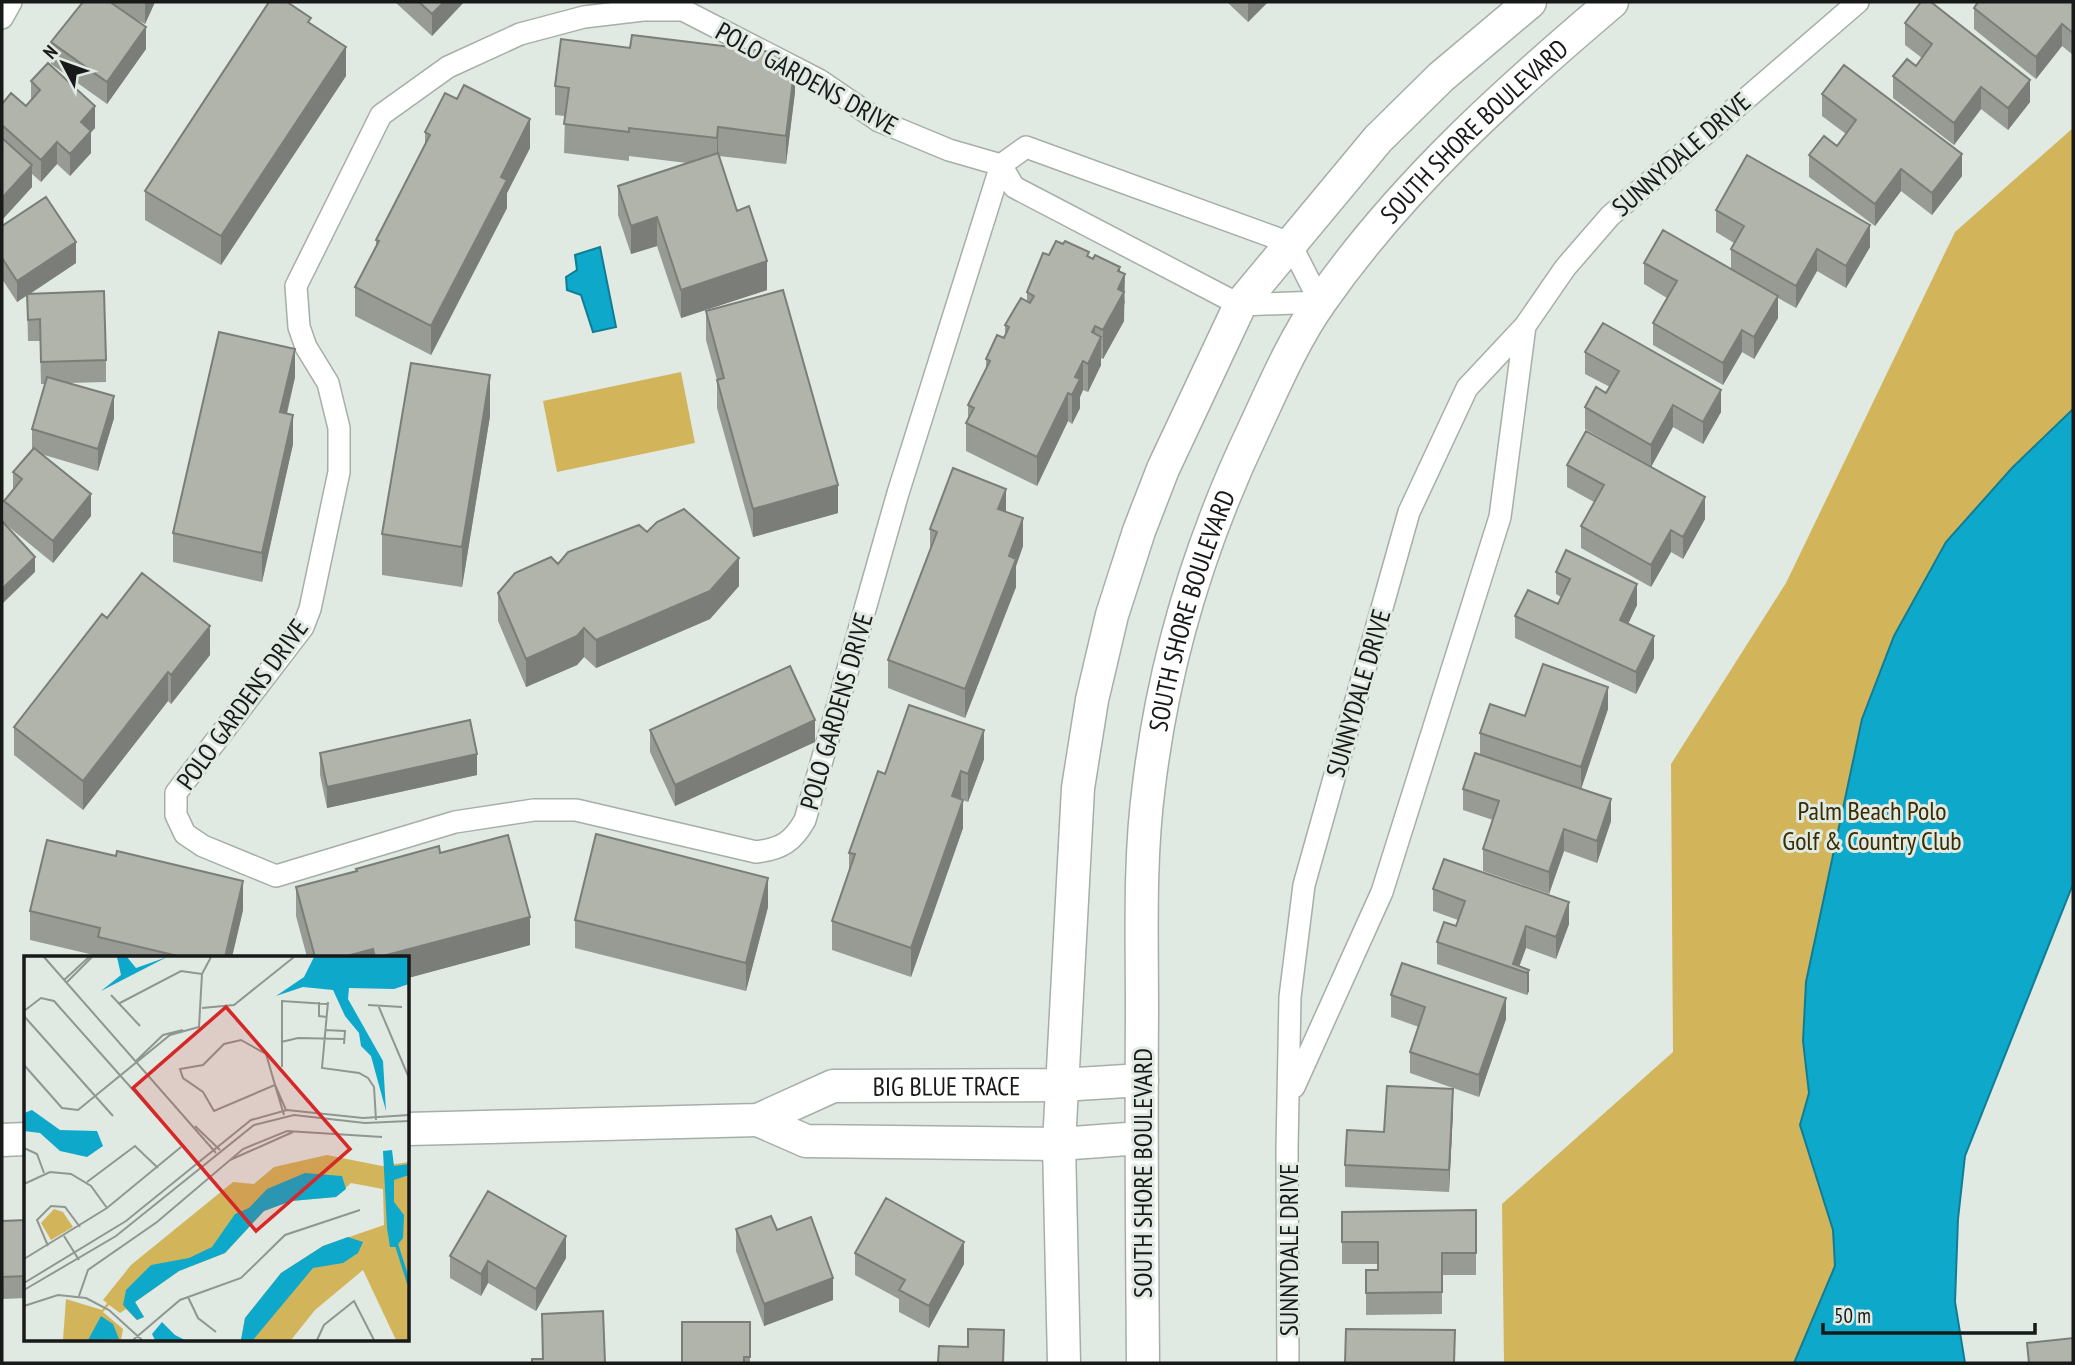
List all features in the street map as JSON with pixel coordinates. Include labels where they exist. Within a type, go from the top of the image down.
[{"type":"street","points":[[2,18],[10,2]]},
{"type":"street","name":"SOUTH SHORE BOULEVARD","points":[[1064,1363],[1059,1144],[1079,788],[1104,651],[1139,531],[1163,469],[1240,304],[1378,139],[1441,77],[1530,2]]},
{"type":"street","name":"SOUTH SHORE BOULEVARD","points":[[1143,1363],[1142,872],[1149,787],[1162,702],[1181,619],[1230,478],[1320,302],[1439,157],[1500,97],[1612,2]]},
{"type":"street","name":"SUNNYDALE DRIVE","points":[[1288,1363],[1287,1149],[1290,997],[1304,885],[1409,512],[1467,388],[1525,326],[1564,268],[1610,216],[1858,2]]},
{"type":"street","name":"POLO GARDENS DRIVE","points":[[643,10],[683,10],[819,80],[879,121],[949,150],[1001,165],[898,493],[805,820],[795,837],[777,849],[756,852],[576,810],[534,810],[455,822],[276,876],[203,846],[185,834],[176,815],[176,793],[303,627],[310,609],[339,472],[339,428],[328,383],[306,347],[299,327],[296,286],[381,115],[448,67],[520,34],[584,17],[643,10]]},
{"type":"street","points":[[1026,147],[1290,243],[1320,302],[1240,304],[1014,187],[1001,165],[1026,147]]},
{"type":"street","name":"SUNNYDALE DRIVE","points":[[1290,1095],[1382,892],[1500,517],[1525,326]]},
{"type":"street","name":"BIG BLUE TRACE","points":[[410,1129],[758,1120],[833,1086],[1061,1084],[1142,1080]]},
{"type":"street","name":"BIG BLUE TRACE","points":[[758,1120],[806,1141],[1059,1144],[1141,1138]]},
{"type":"street","points":[[2,1140],[24,1139]]},
{"type":"green space","name":"Palm Beach Polo Golf & Country Club","points":[[2073,128],[2073,884],[1965,1156],[1958,1219],[1955,1302],[1965,1363],[1504,1363],[1502,1204],[1673,1052],[1671,764],[1786,583],[1955,232]]},
{"type":"green space","points":[[681,372],[695,443],[557,472],[543,401]]},
{"type":"water","points":[[600,247],[616,327],[593,332],[581,295],[567,290],[566,277],[577,270],[575,255]]},
{"type":"water","points":[[2073,409],[2073,884],[1965,1156],[1958,1219],[1955,1302],[1965,1363],[1794,1363],[1835,1266],[1833,1230],[1800,1125],[1809,1093],[1803,1041],[1806,982],[1862,719],[1894,636],[1946,542],[2012,468]]},
{"type":"building","points":[[83,2],[110,2],[146,27],[107,82],[51,42]]},
{"type":"building","points":[[269,2],[287,2],[311,18],[308,22],[346,47],[221,236],[145,191]]},
{"type":"building","points":[[419,2],[444,2],[432,14]]},
{"type":"building","points":[[1921,2],[1931,2],[2030,80],[2008,108],[1981,87],[1954,123],[1893,76],[1907,59],[1916,66],[1932,44],[1905,23]]},
{"type":"building","points":[[1978,2],[2073,2],[2073,33],[2062,24],[2036,57],[1974,8]]},
{"type":"building","points":[[632,35],[780,53],[779,62],[795,64],[786,136],[718,127],[717,138],[564,124],[569,88],[555,86],[561,39],[630,48]]},
{"type":"building","points":[[48,63],[95,106],[81,122],[91,131],[70,154],[57,142],[41,160],[2,125],[2,104],[11,93],[26,106],[40,90],[31,81]]},
{"type":"building","points":[[1844,65],[1962,154],[1932,193],[1901,169],[1875,204],[1809,155],[1824,136],[1837,146],[1856,120],[1822,94]]},
{"type":"building","points":[[464,85],[530,119],[501,177],[507,180],[431,326],[355,287],[430,135],[425,132],[445,93],[457,99]]},
{"type":"building","points":[[2,138],[32,165],[2,198]]},
{"type":"building","points":[[718,153],[737,211],[749,206],[767,261],[681,290],[657,217],[631,226],[618,186]]},
{"type":"building","points":[[1747,155],[1870,225],[1846,266],[1817,249],[1796,286],[1731,249],[1744,226],[1716,210]]},
{"type":"building","points":[[46,197],[76,242],[17,281],[2,258],[2,226]]},
{"type":"building","points":[[1663,230],[1778,296],[1754,337],[1742,330],[1723,363],[1653,323],[1677,281],[1644,263]]},
{"type":"building","points":[[1056,241],[1063,244],[1065,241],[1089,252],[1087,256],[1093,259],[1095,255],[1120,267],[1118,271],[1125,274],[1118,289],[1124,292],[1103,330],[1095,326],[1092,332],[1101,337],[1088,364],[1083,361],[1075,377],[1080,379],[1072,395],[1068,393],[1037,457],[966,423],[974,408],[968,405],[990,361],[986,359],[997,335],[1004,338],[1009,327],[1005,325],[1021,298],[1030,303],[1034,296],[1027,292],[1043,253],[1049,255]]},
{"type":"building","points":[[783,290],[838,485],[753,509],[717,380],[724,378],[706,311]]},
{"type":"building","points":[[104,291],[106,360],[41,362],[40,319],[28,320],[27,294]]},
{"type":"building","points":[[1603,323],[1721,390],[1703,422],[1673,405],[1651,445],[1585,407],[1596,387],[1606,393],[1619,371],[1585,352]]},
{"type":"building","points":[[219,332],[295,349],[280,412],[293,415],[262,553],[173,533]]},
{"type":"building","points":[[411,363],[490,375],[462,547],[382,534]]},
{"type":"building","points":[[47,377],[114,396],[98,449],[32,429]]},
{"type":"building","points":[[1586,431],[1705,497],[1683,537],[1671,530],[1651,565],[1581,526],[1604,485],[1567,465]]},
{"type":"building","points":[[34,448],[91,494],[53,541],[4,501],[22,479],[13,472]]},
{"type":"building","points":[[953,468],[1006,489],[998,509],[1023,518],[1009,556],[1016,559],[965,689],[888,660],[937,532],[930,529]]},
{"type":"building","points":[[684,509],[739,558],[710,591],[596,640],[584,628],[577,636],[526,659],[498,593],[515,573],[551,557],[558,564],[568,552],[639,525],[647,532],[657,522]]},
{"type":"building","points":[[2,521],[35,557],[2,589]]},
{"type":"building","points":[[1566,550],[1637,584],[1620,620],[1654,636],[1636,672],[1515,616],[1528,590],[1558,604],[1570,579],[1556,572]]},
{"type":"building","points":[[142,573],[210,626],[171,675],[168,672],[83,781],[14,727],[102,614],[107,618]]},
{"type":"building","points":[[1543,664],[1608,687],[1581,767],[1480,733],[1490,704],[1525,716]]},
{"type":"building","points":[[790,666],[815,720],[675,785],[650,730]]},
{"type":"building","points":[[909,705],[984,730],[968,774],[961,771],[952,796],[963,800],[911,948],[832,921],[855,854],[849,853],[878,771],[885,774]]},
{"type":"building","points":[[470,720],[477,754],[327,787],[320,753]]},
{"type":"building","points":[[1475,753],[1611,799],[1597,841],[1564,829],[1549,872],[1483,849],[1499,801],[1463,789]]},
{"type":"building","points":[[596,834],[768,878],[746,963],[575,920]]},
{"type":"building","points":[[508,835],[530,917],[383,956],[375,956],[373,949],[347,956],[315,956],[296,887],[439,846],[440,853]]},
{"type":"building","points":[[47,840],[116,856],[117,851],[243,881],[225,956],[178,956],[98,937],[100,928],[30,911]]},
{"type":"building","points":[[1444,859],[1569,902],[1556,937],[1526,926],[1513,964],[1529,970],[1527,973],[1437,942],[1444,922],[1456,926],[1465,901],[1433,889]]},
{"type":"building","points":[[1402,963],[1506,998],[1479,1075],[1410,1052],[1425,1007],[1391,995]]},
{"type":"building","points":[[1387,1086],[1453,1089],[1449,1170],[1345,1165],[1347,1130],[1384,1132]]},
{"type":"building","points":[[488,1191],[566,1236],[536,1289],[488,1261],[481,1274],[450,1256]]},
{"type":"building","points":[[886,1198],[964,1242],[929,1306],[899,1290],[905,1280],[855,1253]]},
{"type":"building","points":[[1476,1210],[1476,1253],[1442,1253],[1442,1292],[1366,1293],[1366,1270],[1378,1270],[1378,1242],[1342,1242],[1342,1212]]},
{"type":"building","points":[[771,1216],[777,1230],[811,1217],[833,1278],[764,1304],[736,1229]]},
{"type":"building","points":[[24,1220],[24,1276],[2,1277],[2,1221]]},
{"type":"building","points":[[603,1311],[605,1363],[532,1363],[532,1359],[543,1359],[542,1314]]},
{"type":"building","points":[[682,1322],[750,1322],[750,1357],[744,1357],[744,1363],[682,1363]]},
{"type":"building","points":[[968,1329],[1004,1330],[1003,1363],[938,1363],[939,1346],[968,1347]]},
{"type":"building","points":[[1346,1329],[1455,1330],[1454,1363],[1345,1363]]},
{"type":"building","points":[[2073,1338],[2073,1363],[2029,1363],[2027,1343]]}]
